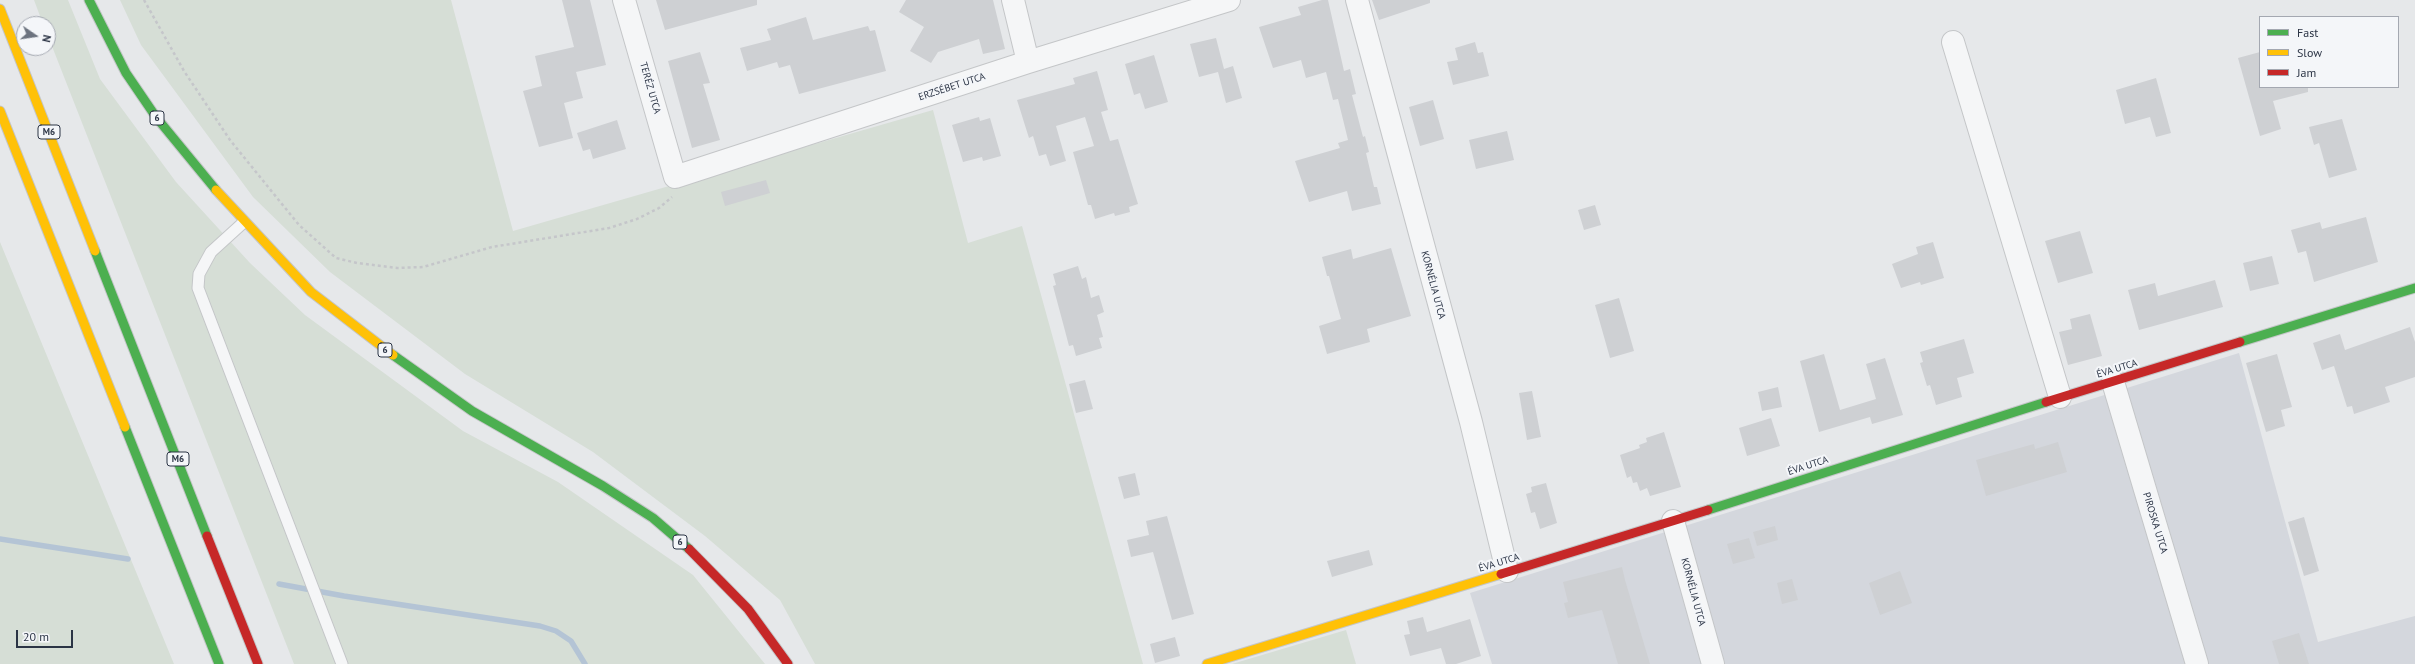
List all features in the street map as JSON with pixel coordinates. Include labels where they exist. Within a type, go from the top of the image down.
[{"type":"main road","name":"6","points":[[89,0],[126,73],[156,117],[208,182],[311,292],[365,336],[472,411],[603,486],[653,518],[689,549],[748,609],[788,664]]},
{"type":"main road","name":"M6","points":[[0,8],[258,664]]},
{"type":"main road","points":[[0,111],[218,664]]},
{"type":"main road","name":"ÉVA UTCA","points":[[1207,664],[1673,521],[2060,397],[2113,382],[2415,288]]},
{"type":"street","name":"TERÉZ UTCA","points":[[624,0],[675,177]]},
{"type":"street","points":[[1013,0],[1028,62]]},
{"type":"street","name":"ERZSÉBET UTCA","points":[[675,177],[1028,62],[1229,0]]},
{"type":"street","name":"KORNÉLIA UTCA","points":[[1357,0],[1472,422],[1507,572]]},
{"type":"street","points":[[1954,42],[2060,397]]},
{"type":"street","name":"PIROSKA UTCA","points":[[2113,382],[2197,664]]},
{"type":"street","name":"KORNÉLIA UTCA","points":[[1673,521],[1713,664]]},
{"type":"lane","points":[[244,222],[211,252],[199,274],[198,288],[318,605],[342,664]]},
{"type":"path","points":[[144,0],[184,71],[230,140],[299,225],[336,258],[357,263],[397,268],[423,267],[492,247],[608,228],[637,219],[659,208],[677,192],[675,177]]},
{"type":"shaded area","points":[[34,0],[68,0],[100,79],[176,182],[250,263],[305,315],[463,431],[558,482],[693,575],[765,664],[294,664],[56,56],[56,16],[40,16]]},
{"type":"shaded area","points":[[120,0],[451,0],[513,231],[933,110],[968,243],[1022,226],[1143,664],[815,664],[780,600],[705,536],[593,452],[465,374],[330,272],[253,197],[141,45]]},
{"type":"shaded area","points":[[0,242],[174,664],[0,664]]},
{"type":"shaded area","points":[[2239,353],[2318,642],[2415,616],[2415,664],[1492,664],[1470,593]]},
{"type":"shaded area","points":[[1346,630],[1356,664],[1232,664]]},
{"type":"building","points":[[562,0],[590,0],[606,65],[576,72],[583,98],[564,103],[573,138],[539,147],[523,91],[542,86],[535,56],[574,47]]},
{"type":"building","points":[[656,0],[757,0],[757,5],[665,30]]},
{"type":"building","points":[[906,0],[993,0],[1005,49],[983,54],[979,39],[938,52],[931,63],[910,51],[924,27],[899,12]]},
{"type":"building","points":[[1322,0],[1328,0],[1344,71],[1350,69],[1356,94],[1352,95],[1363,137],[1365,136],[1369,152],[1366,153],[1374,187],[1377,187],[1381,204],[1352,211],[1347,191],[1309,202],[1295,161],[1340,148],[1338,143],[1348,140],[1338,99],[1333,100],[1326,72],[1306,78],[1301,60],[1273,68],[1259,27],[1301,15],[1298,7]]},
{"type":"building","points":[[1372,0],[1430,0],[1430,3],[1379,20]]},
{"type":"building","points":[[806,17],[813,40],[868,26],[870,31],[875,30],[886,71],[799,94],[790,65],[779,68],[777,62],[747,71],[740,48],[771,40],[767,29]]},
{"type":"building","points":[[1216,38],[1224,69],[1233,66],[1242,98],[1226,103],[1218,72],[1199,77],[1190,44]]},
{"type":"building","points":[[1475,42],[1478,53],[1483,52],[1489,76],[1453,85],[1447,62],[1458,60],[1455,48]]},
{"type":"building","points":[[700,52],[710,83],[703,84],[720,140],[692,148],[668,61]]},
{"type":"building","points":[[2259,52],[2259,88],[2308,88],[2308,92],[2273,101],[2281,129],[2260,136],[2238,58]]},
{"type":"building","points":[[1154,55],[1168,102],[1145,109],[1140,93],[1134,95],[1125,64]]},
{"type":"building","points":[[1097,71],[1108,110],[1101,112],[1110,141],[1118,139],[1138,204],[1129,207],[1130,212],[1115,216],[1114,213],[1095,219],[1091,205],[1088,205],[1073,152],[1094,146],[1085,117],[1056,126],[1066,161],[1050,166],[1046,154],[1039,156],[1033,136],[1029,138],[1017,100],[1075,84],[1073,78]]},
{"type":"building","points":[[2156,78],[2171,133],[2156,137],[2150,117],[2125,124],[2116,90]]},
{"type":"building","points":[[1433,100],[1444,139],[1420,146],[1409,107]]},
{"type":"building","points":[[979,117],[980,121],[990,118],[1001,156],[983,161],[982,157],[963,162],[952,125]]},
{"type":"building","points":[[2342,119],[2357,170],[2329,178],[2319,143],[2314,145],[2309,127]]},
{"type":"building","points":[[617,120],[626,149],[593,159],[590,149],[583,151],[577,133]]},
{"type":"building","points":[[1507,131],[1514,160],[1476,169],[1469,140]]},
{"type":"building","points":[[766,180],[770,193],[725,206],[721,192]]},
{"type":"building","points":[[1595,205],[1601,225],[1584,230],[1578,210]]},
{"type":"building","points":[[2366,217],[2378,262],[2314,282],[2306,251],[2298,253],[2291,230],[2320,222],[2322,229]]},
{"type":"building","points":[[2080,231],[2093,273],[2058,283],[2045,241]]},
{"type":"building","points":[[1933,242],[1944,278],[1921,285],[1920,282],[1901,288],[1892,264],[1918,254],[1916,247]]},
{"type":"building","points":[[1391,248],[1411,316],[1367,329],[1370,342],[1327,354],[1319,326],[1341,319],[1322,257],[1351,249],[1353,259]]},
{"type":"building","points":[[2272,256],[2279,284],[2250,291],[2243,263]]},
{"type":"building","points":[[1078,266],[1082,279],[1086,277],[1091,298],[1099,295],[1104,312],[1097,315],[1103,337],[1099,338],[1102,348],[1076,356],[1073,345],[1069,346],[1053,286],[1056,285],[1053,274]]},
{"type":"building","points":[[2215,280],[2223,307],[2139,330],[2128,290],[2155,283],[2158,296]]},
{"type":"building","points":[[1619,298],[1634,351],[1610,358],[1595,305]]},
{"type":"building","points":[[2090,314],[2102,356],[2068,365],[2059,332],[2072,329],[2070,319]]},
{"type":"building","points":[[2410,327],[2415,342],[2415,377],[2385,387],[2390,402],[2354,414],[2352,406],[2347,407],[2334,366],[2322,370],[2313,343],[2340,334],[2345,350]]},
{"type":"building","points":[[1964,339],[1974,373],[1957,378],[1962,397],[1936,405],[1930,385],[1927,386],[1920,363],[1923,362],[1920,352]]},
{"type":"building","points":[[1824,354],[1840,410],[1876,399],[1866,364],[1885,358],[1903,415],[1872,424],[1870,417],[1819,432],[1800,361]]},
{"type":"building","points":[[2277,354],[2292,407],[2281,410],[2285,426],[2266,432],[2246,363]]},
{"type":"building","points":[[1085,380],[1093,409],[1076,413],[1069,384]]},
{"type":"building","points":[[1778,387],[1782,407],[1762,411],[1758,392]]},
{"type":"building","points":[[1532,391],[1541,437],[1527,440],[1519,393]]},
{"type":"building","points":[[1771,418],[1780,446],[1747,456],[1739,428]]},
{"type":"building","points":[[1664,432],[1681,487],[1650,496],[1647,488],[1640,491],[1637,482],[1633,483],[1631,476],[1627,478],[1620,455],[1640,448],[1639,445],[1647,442],[1646,438]]},
{"type":"building","points":[[2058,442],[2067,472],[1986,496],[1976,460],[2034,444],[2035,449]]},
{"type":"building","points":[[1135,473],[1140,495],[1124,499],[1118,477]]},
{"type":"building","points":[[1546,483],[1557,523],[1540,529],[1535,512],[1531,513],[1526,494],[1532,492],[1531,487]]},
{"type":"building","points":[[1167,516],[1194,614],[1172,620],[1153,552],[1131,557],[1127,540],[1149,535],[1146,521]]},
{"type":"building","points":[[2304,517],[2319,571],[2304,576],[2288,522]]},
{"type":"building","points":[[1775,526],[1778,540],[1757,546],[1753,532]]},
{"type":"building","points":[[1749,538],[1755,558],[1733,564],[1727,544]]},
{"type":"building","points":[[1369,550],[1373,565],[1332,577],[1327,561]]},
{"type":"building","points":[[1622,567],[1650,664],[1618,664],[1602,610],[1568,618],[1564,603],[1568,602],[1563,582]]},
{"type":"building","points":[[1900,571],[1912,603],[1880,615],[1869,583]]},
{"type":"building","points":[[1792,579],[1798,600],[1782,604],[1777,583]]},
{"type":"building","points":[[1423,617],[1427,632],[1470,619],[1481,656],[1456,664],[1446,664],[1441,648],[1410,656],[1404,635],[1410,634],[1407,621]]},
{"type":"building","points":[[2299,633],[2309,664],[2279,664],[2272,641]]},
{"type":"building","points":[[1175,637],[1180,656],[1155,663],[1150,644]]},
{"type":"waterway","points":[[0,539],[128,559]]},
{"type":"waterway","points":[[279,584],[344,596],[540,626],[556,631],[571,641],[585,664]]},
{"type":"traffic: fast","points":[[89,0],[126,73],[156,117],[216,190]]},
{"type":"traffic: fast","points":[[95,251],[207,536]]},
{"type":"traffic: fast","points":[[2240,342],[2415,288]]},
{"type":"traffic: fast","points":[[393,355],[472,411],[603,486],[653,518],[689,549]]},
{"type":"traffic: fast","points":[[1708,510],[2046,402]]},
{"type":"traffic: fast","points":[[125,427],[219,664]]},
{"type":"traffic: slow","points":[[0,9],[95,251]]},
{"type":"traffic: slow","points":[[0,111],[125,427]]},
{"type":"traffic: slow","points":[[216,190],[311,292],[393,355]]},
{"type":"traffic: slow","points":[[1207,664],[1501,574]]},
{"type":"traffic: jam","points":[[2046,402],[2240,342]]},
{"type":"traffic: jam","points":[[1501,574],[1708,510]]},
{"type":"traffic: jam","points":[[207,536],[258,664]]},
{"type":"traffic: jam","points":[[689,549],[748,609],[788,664]]}]
